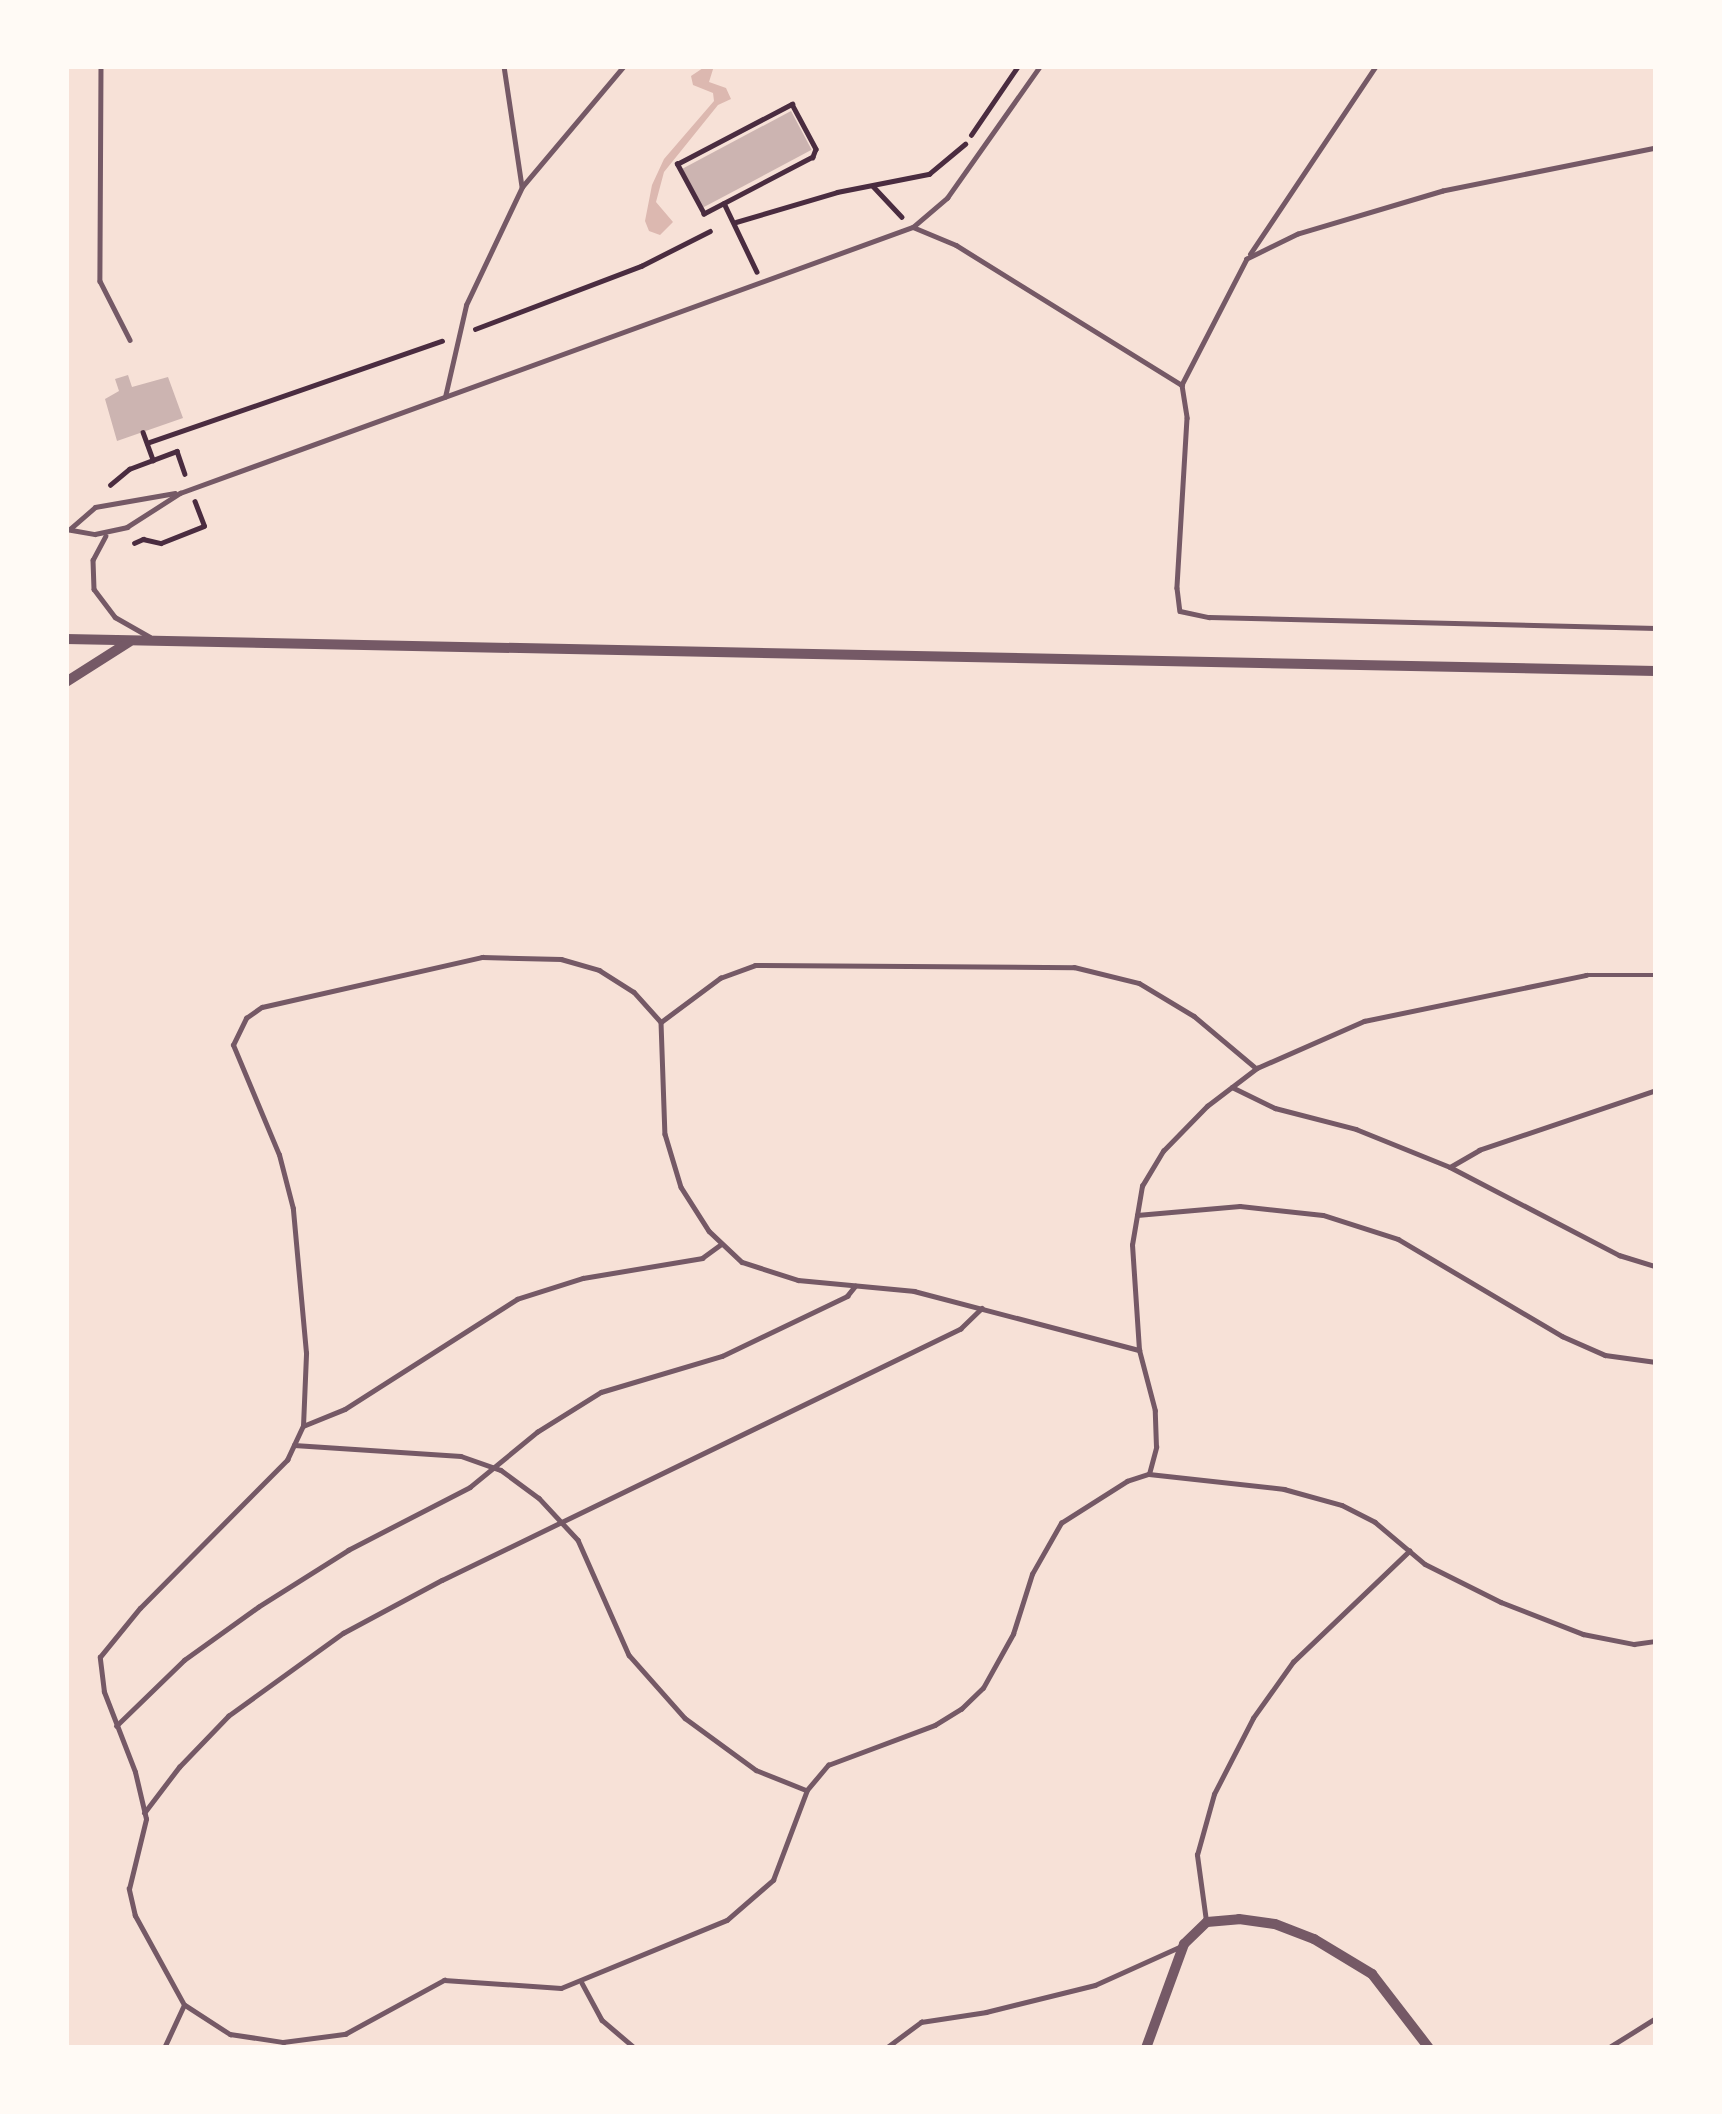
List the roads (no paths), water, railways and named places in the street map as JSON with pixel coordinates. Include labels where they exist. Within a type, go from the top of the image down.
[{"type":"street","points":[[66,639],[1656,671]]},
{"type":"street","points":[[66,682],[134,640]]},
{"type":"street","points":[[1146,2048],[1184,1944],[1207,1922],[1275,1924],[1314,1939],[1372,1974],[1429,2048]]},
{"type":"lane","points":[[101,66],[100,280],[130,340]]},
{"type":"lane","points":[[504,66],[522,187]]},
{"type":"lane","points":[[445,397],[466,305],[522,187],[624,66]]},
{"type":"lane","points":[[155,640],[115,617],[94,589],[92,560],[108,533],[180,493],[913,227],[947,198],[1040,66]]},
{"type":"lane","points":[[1376,66],[1247,259],[1182,385],[1186,418],[1180,611],[1209,617],[1656,628]]},
{"type":"lane","points":[[1247,259],[1298,234],[1443,191],[1656,148]]},
{"type":"lane","points":[[913,227],[956,244],[1182,385]]},
{"type":"lane","points":[[68,529],[95,507],[180,493]]},
{"type":"lane","points":[[68,529],[108,533]]},
{"type":"lane","points":[[144,1814],[100,1657],[140,1608],[287,1460],[303,1426],[306,1353],[293,1209],[279,1155],[233,1046],[238,1030],[262,1007],[482,957],[561,959],[599,970],[634,992],[661,1022],[665,1134],[681,1187],[722,1244],[742,1262],[798,1280],[914,1292],[1139,1350]]},
{"type":"lane","points":[[661,1022],[720,978],[755,965],[1074,967],[1139,983],[1194,1016],[1257,1068]]},
{"type":"lane","points":[[1149,1474],[1156,1448],[1155,1411],[1139,1350],[1132,1245],[1142,1186],[1163,1150],[1257,1068],[1364,1021],[1586,975],[1656,975]]},
{"type":"lane","points":[[1232,1087],[1275,1108],[1356,1129],[1450,1167],[1619,1256],[1656,1266]]},
{"type":"lane","points":[[1450,1167],[1479,1150],[1656,1090]]},
{"type":"lane","points":[[1137,1215],[1240,1205],[1324,1215],[1398,1239],[1562,1336],[1605,1355],[1656,1362]]},
{"type":"lane","points":[[303,1426],[345,1409],[517,1299],[583,1278],[702,1258],[722,1244]]},
{"type":"lane","points":[[116,1726],[184,1660],[258,1607],[348,1550],[470,1487],[537,1432],[601,1392],[722,1356],[847,1296],[855,1285]]},
{"type":"lane","points":[[982,1308],[960,1329],[343,1634],[228,1717],[178,1767],[144,1814],[129,1889],[135,1916],[184,2005],[230,2034],[283,2042],[345,2034],[444,1980],[561,1988],[728,1920],[754,1902],[778,1872],[807,1790],[828,1765],[935,1725],[961,1708],[983,1688],[1013,1634],[1038,1560],[1061,1523],[1127,1481],[1149,1474],[1284,1490],[1342,1504],[1409,1551],[1501,1602],[1583,1634],[1634,1644],[1656,1641]]},
{"type":"lane","points":[[294,1444],[461,1456],[494,1468],[538,1498],[562,1522],[586,1556],[629,1655],[685,1718],[756,1770],[807,1790]]},
{"type":"lane","points":[[1207,1922],[1197,1856],[1214,1794],[1253,1718],[1293,1662],[1409,1551]]},
{"type":"lane","points":[[886,2048],[921,2022],[986,2012],[1095,1985],[1184,1944]]},
{"type":"lane","points":[[582,1983],[602,2020],[635,2048]]},
{"type":"lane","points":[[164,2048],[184,2005]]},
{"type":"lane","points":[[1608,2048],[1656,2018]]}]
